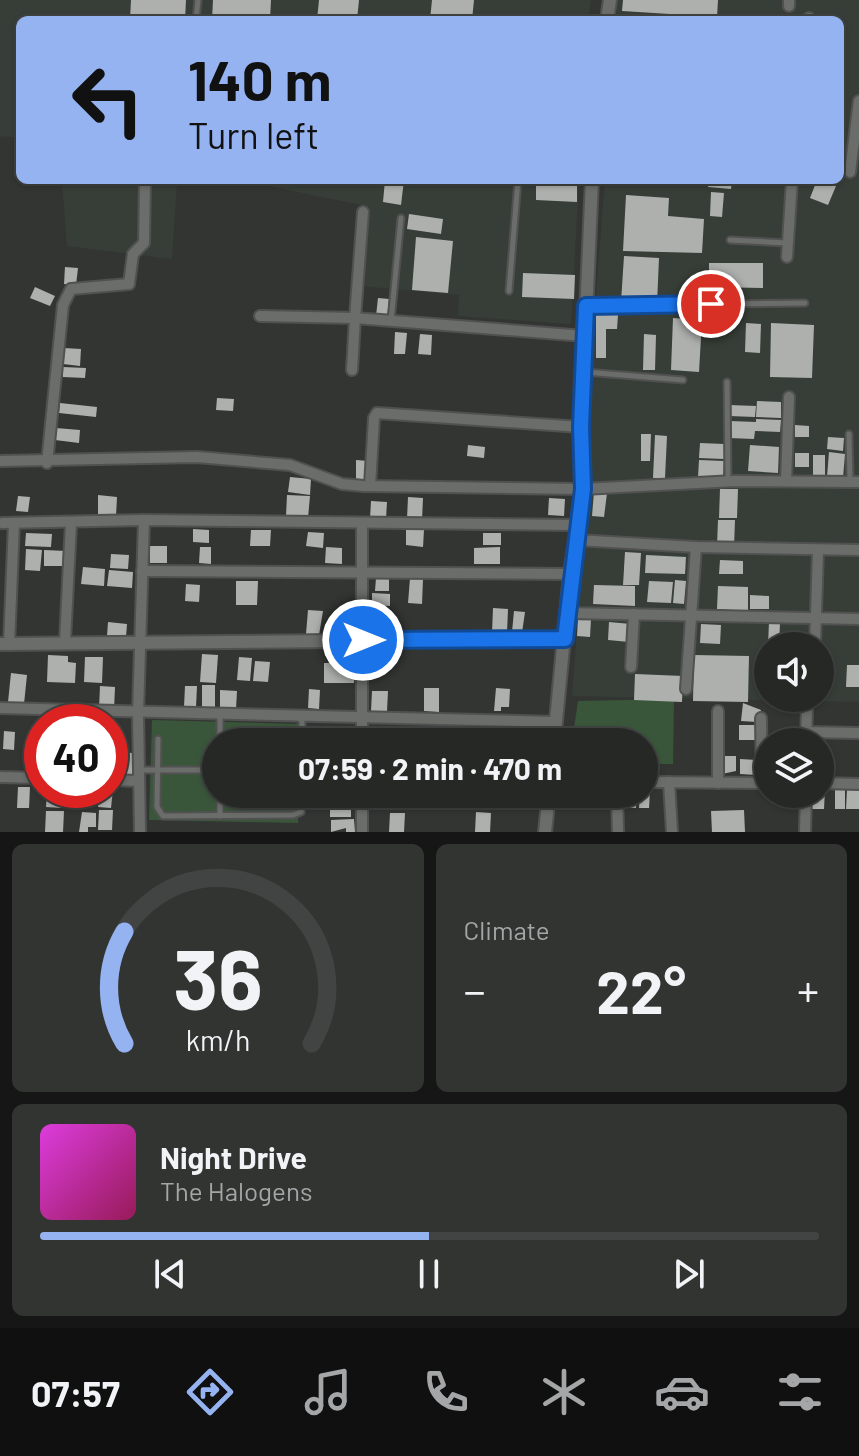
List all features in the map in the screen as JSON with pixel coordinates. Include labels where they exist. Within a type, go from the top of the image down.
[{"type":"street","points":[[850,172],[859,101]]},
{"type":"street","points":[[47,463],[63,305],[71,289],[129,284],[133,254],[144,243],[145,184]]},
{"type":"street","points":[[555,728],[570,574],[583,489],[581,427],[592,184]]},
{"type":"street","points":[[787,257],[792,184]]},
{"type":"street","points":[[352,370],[363,212]]},
{"type":"street","points":[[260,316],[355,318],[585,336]]},
{"type":"street","points":[[786,481],[789,397]]},
{"type":"street","points":[[370,486],[374,418],[377,413],[581,427]]},
{"type":"street","points":[[0,461],[47,463],[197,457],[290,465],[342,484],[370,486],[583,489],[728,481],[854,482]]},
{"type":"street","points":[[2,523],[144,520],[578,525]]},
{"type":"street","points":[[140,832],[138,713],[144,520]]},
{"type":"street","points":[[14,523],[5,644],[65,641],[565,639]]},
{"type":"street","points":[[65,641],[71,523]]},
{"type":"street","points":[[362,523],[362,728]]},
{"type":"street","points":[[576,540],[696,547],[859,550]]},
{"type":"street","points":[[686,689],[696,547]]},
{"type":"street","points":[[816,632],[818,550]]},
{"type":"street","points":[[142,571],[570,574]]},
{"type":"street","points":[[568,613],[859,619]]},
{"type":"street","points":[[631,667],[634,614]]},
{"type":"street","points":[[0,708],[556,722]]},
{"type":"street","points":[[718,711],[718,783]]},
{"type":"street","points":[[761,718],[762,728]]},
{"type":"street","points":[[834,735],[859,733]]},
{"type":"street","points":[[128,777],[138,776]]},
{"type":"street","points":[[0,777],[24,778]]},
{"type":"street","points":[[658,782],[754,783]]},
{"type":"street","points":[[669,782],[672,832]]},
{"type":"street","points":[[834,783],[859,784]]},
{"type":"street","points":[[362,808],[362,832]]},
{"type":"street","points":[[545,832],[548,808]]},
{"type":"street","points":[[617,808],[618,832]]},
{"type":"street","points":[[805,832],[806,808]]},
{"type":"lane","points":[[509,291],[518,184]]},
{"type":"lane","points":[[391,321],[401,218]]},
{"type":"lane","points":[[730,240],[788,243]]},
{"type":"lane","points":[[586,306],[805,303]]},
{"type":"lane","points":[[583,372],[683,380]]},
{"type":"lane","points":[[727,382],[728,481]]},
{"type":"lane","points":[[849,434],[854,482]]},
{"type":"lane","points":[[164,717],[301,719],[301,728]]},
{"type":"lane","points":[[220,717],[220,728]]},
{"type":"lane","points":[[158,739],[160,815],[298,814],[299,808]]},
{"type":"lane","points":[[138,776],[157,770],[202,770]]},
{"type":"lane","points":[[220,808],[220,816]]},
{"type":"shaded area","points":[[0,0],[591,0],[589,16],[16,16],[16,138],[0,136]]},
{"type":"shaded area","points":[[618,0],[859,0],[859,702],[834,701],[834,632],[754,632],[754,700],[572,696],[589,477],[593,335],[605,184],[844,184],[844,16],[616,16]]},
{"type":"shaded area","points":[[62,184],[177,184],[172,259],[67,246]]},
{"type":"shaded area","points":[[259,184],[579,184],[571,324],[458,316],[459,295],[360,286],[361,205]]},
{"type":"green space","points":[[674,699],[673,764],[658,764],[658,728],[574,728],[578,701]]},
{"type":"green space","points":[[152,720],[301,724],[301,728],[202,728],[202,808],[299,808],[298,823],[149,820]]},
{"type":"building","points":[[131,0],[186,0],[185,16],[130,16]]},
{"type":"building","points":[[213,0],[271,0],[270,16],[212,16]]},
{"type":"building","points":[[319,0],[359,0],[357,16],[317,16]]},
{"type":"building","points":[[432,0],[474,0],[472,16],[430,16]]},
{"type":"building","points":[[623,0],[718,0],[717,16],[622,11]]},
{"type":"building","points":[[385,184],[404,184],[401,205],[383,202]]},
{"type":"building","points":[[536,184],[577,185],[577,202],[536,200]]},
{"type":"building","points":[[708,184],[732,184],[731,189],[708,187]]},
{"type":"building","points":[[815,184],[836,186],[828,205],[810,198]]},
{"type":"building","points":[[711,192],[724,193],[722,217],[710,216]]},
{"type":"building","points":[[626,195],[669,198],[668,216],[704,219],[702,253],[623,251]]},
{"type":"building","points":[[409,214],[443,219],[441,234],[407,229]]},
{"type":"building","points":[[416,237],[453,241],[448,293],[412,290]]},
{"type":"building","points":[[624,256],[659,258],[657,304],[621,302]]},
{"type":"building","points":[[709,263],[763,263],[763,288],[709,287]]},
{"type":"building","points":[[65,267],[78,268],[76,285],[64,284]]},
{"type":"building","points":[[523,273],[575,275],[574,299],[522,297]]},
{"type":"building","points":[[35,287],[55,296],[50,306],[30,298]]},
{"type":"building","points":[[378,298],[389,299],[387,318],[376,316]]},
{"type":"building","points":[[596,314],[618,315],[617,329],[606,329],[606,358],[596,358]]},
{"type":"building","points":[[673,318],[702,320],[699,372],[671,370]]},
{"type":"building","points":[[746,323],[761,324],[760,353],[745,352]]},
{"type":"building","points":[[771,323],[814,325],[812,378],[770,377]]},
{"type":"building","points":[[395,332],[407,333],[405,354],[394,354]]},
{"type":"building","points":[[420,334],[432,335],[431,355],[418,354]]},
{"type":"building","points":[[644,334],[656,335],[655,370],[643,370]]},
{"type":"building","points":[[64,348],[81,349],[80,366],[63,364]]},
{"type":"building","points":[[63,367],[86,368],[85,378],[63,377]]},
{"type":"building","points":[[217,398],[234,399],[233,411],[216,410]]},
{"type":"building","points":[[757,401],[781,402],[781,418],[756,417]]},
{"type":"building","points":[[60,403],[97,407],[96,417],[59,413]]},
{"type":"building","points":[[729,405],[756,406],[755,417],[729,416]]},
{"type":"building","points":[[756,419],[781,420],[780,432],[755,431],[754,439],[729,438],[730,421],[756,422]]},
{"type":"building","points":[[795,425],[809,426],[809,437],[795,437]]},
{"type":"building","points":[[56,428],[80,430],[79,443],[55,440]]},
{"type":"building","points":[[641,434],[651,434],[650,461],[641,461]]},
{"type":"building","points":[[655,435],[667,436],[665,478],[653,478]]},
{"type":"building","points":[[828,437],[844,438],[843,451],[827,449]]},
{"type":"building","points":[[700,443],[724,444],[724,459],[699,458]]},
{"type":"building","points":[[468,445],[485,447],[484,458],[467,456]]},
{"type":"building","points":[[750,445],[779,447],[778,473],[748,471]]},
{"type":"building","points":[[829,452],[845,454],[843,478],[827,477]]},
{"type":"building","points":[[795,453],[809,453],[809,467],[795,467]]},
{"type":"building","points":[[813,455],[825,455],[825,477],[813,477]]},
{"type":"building","points":[[356,460],[369,461],[367,484],[356,483]]},
{"type":"building","points":[[699,460],[724,461],[723,478],[698,477]]},
{"type":"building","points":[[290,477],[311,479],[310,495],[288,492]]},
{"type":"building","points":[[720,489],[738,489],[737,518],[719,518]]},
{"type":"building","points":[[594,492],[607,493],[604,517],[592,516]]},
{"type":"building","points":[[98,495],[117,497],[116,516],[111,516],[110,520],[98,515]]},
{"type":"building","points":[[287,495],[310,496],[308,518],[286,516]]},
{"type":"building","points":[[18,496],[30,497],[28,512],[16,511]]},
{"type":"building","points":[[408,497],[423,498],[422,520],[407,519]]},
{"type":"building","points":[[549,498],[565,499],[564,516],[548,515]]},
{"type":"building","points":[[371,501],[387,502],[386,519],[370,519]]},
{"type":"building","points":[[718,520],[735,520],[734,547],[717,546]]},
{"type":"building","points":[[193,529],[209,530],[209,543],[193,542]]},
{"type":"building","points":[[406,529],[424,530],[423,547],[406,545]]},
{"type":"building","points":[[251,530],[271,530],[270,546],[250,546]]},
{"type":"building","points":[[308,532],[324,533],[323,548],[306,546]]},
{"type":"building","points":[[26,533],[52,534],[51,547],[25,546]]},
{"type":"building","points":[[483,533],[501,533],[501,545],[483,545]]},
{"type":"building","points":[[150,546],[167,546],[167,563],[150,563]]},
{"type":"building","points":[[200,547],[211,547],[211,564],[199,563]]},
{"type":"building","points":[[326,547],[342,548],[342,564],[325,563]]},
{"type":"building","points":[[500,547],[500,564],[474,564],[474,548]]},
{"type":"building","points":[[26,549],[42,550],[40,571],[25,570]]},
{"type":"building","points":[[44,550],[66,551],[66,566],[44,566]]},
{"type":"building","points":[[625,552],[641,553],[639,585],[623,585]]},
{"type":"building","points":[[111,554],[129,555],[128,569],[110,568]]},
{"type":"building","points":[[646,555],[686,557],[685,574],[645,573]]},
{"type":"building","points":[[720,560],[743,561],[743,574],[719,574]]},
{"type":"building","points":[[83,567],[105,569],[104,586],[81,584]]},
{"type":"building","points":[[109,570],[133,572],[132,588],[107,586]]},
{"type":"building","points":[[376,578],[389,578],[389,591],[375,591]]},
{"type":"building","points":[[410,578],[423,579],[422,604],[408,603]]},
{"type":"building","points":[[675,580],[686,581],[684,604],[673,603]]},
{"type":"building","points":[[236,581],[258,581],[257,605],[236,605]]},
{"type":"building","points":[[649,581],[673,582],[671,603],[647,602]]},
{"type":"building","points":[[186,584],[200,585],[199,602],[185,601]]},
{"type":"building","points":[[594,585],[635,586],[635,606],[593,604]]},
{"type":"building","points":[[718,586],[748,587],[748,611],[717,609]]},
{"type":"building","points":[[372,593],[390,594],[390,606],[372,605]]},
{"type":"building","points":[[750,595],[769,596],[769,609],[750,609]]},
{"type":"building","points":[[493,608],[508,609],[507,633],[492,633]]},
{"type":"building","points":[[308,610],[323,611],[319,635],[306,634]]},
{"type":"building","points":[[514,611],[525,612],[522,633],[512,632]]},
{"type":"building","points":[[578,619],[591,619],[590,637],[577,636]]},
{"type":"building","points":[[108,622],[127,624],[126,637],[107,636]]},
{"type":"building","points":[[609,622],[631,624],[629,642],[608,640]]},
{"type":"building","points":[[769,622],[780,623],[780,632],[769,632]]},
{"type":"building","points":[[701,624],[721,625],[720,644],[700,643]]},
{"type":"building","points":[[202,654],[218,655],[216,683],[200,682]]},
{"type":"building","points":[[48,655],[68,656],[68,662],[76,663],[75,683],[47,682]]},
{"type":"building","points":[[694,655],[749,656],[748,702],[693,701]]},
{"type":"building","points":[[85,657],[103,657],[102,683],[84,682]]},
{"type":"building","points":[[239,657],[252,658],[250,681],[237,680]]},
{"type":"building","points":[[255,661],[270,662],[268,682],[253,681]]},
{"type":"building","points":[[324,663],[350,663],[349,670],[355,670],[354,683],[324,683]]},
{"type":"building","points":[[847,665],[859,665],[859,687],[846,687]]},
{"type":"building","points":[[11,673],[27,675],[24,704],[8,702]]},
{"type":"building","points":[[635,674],[683,676],[682,702],[634,700]]},
{"type":"building","points":[[202,685],[215,685],[215,712],[202,712]]},
{"type":"building","points":[[100,686],[115,687],[114,704],[99,704]]},
{"type":"building","points":[[185,686],[197,686],[196,707],[184,707]]},
{"type":"building","points":[[424,688],[439,688],[439,712],[424,711]]},
{"type":"building","points":[[496,688],[510,689],[509,707],[501,707],[501,711],[494,711]]},
{"type":"building","points":[[309,689],[320,690],[319,709],[308,708]]},
{"type":"building","points":[[220,690],[237,691],[236,709],[220,709]]},
{"type":"building","points":[[372,691],[388,691],[387,711],[371,711]]},
{"type":"building","points":[[743,703],[754,707],[754,712],[760,712],[757,722],[741,721]]},
{"type":"building","points":[[739,725],[755,725],[754,740],[739,740]]},
{"type":"building","points":[[4,731],[15,732],[14,750],[3,749]]},
{"type":"building","points":[[128,753],[133,753],[132,777],[128,777]]},
{"type":"building","points":[[721,756],[736,756],[736,771],[722,774]]},
{"type":"building","points":[[740,759],[754,760],[754,775],[740,774]]},
{"type":"building","points":[[18,787],[24,787],[24,808],[17,808]]},
{"type":"building","points":[[835,789],[845,789],[845,809],[835,809]]},
{"type":"building","points":[[847,789],[859,790],[859,809],[846,809]]},
{"type":"building","points":[[330,808],[351,808],[351,817],[330,817]]},
{"type":"building","points":[[99,810],[113,810],[112,830],[98,830]]},
{"type":"building","points":[[744,810],[745,832],[712,832],[711,811]]},
{"type":"building","points":[[46,811],[64,811],[63,832],[45,832]]},
{"type":"building","points":[[82,812],[96,813],[96,827],[88,827],[88,832],[79,832]]},
{"type":"building","points":[[476,812],[491,813],[490,832],[475,832]]},
{"type":"building","points":[[390,813],[405,813],[404,832],[389,832]]},
{"type":"building","points":[[354,819],[355,832],[346,832],[346,828],[331,832],[331,820]]},
{"type":"route","points":[[363,640],[565,639],[570,574],[583,489],[581,427],[586,306],[711,304]]}]
